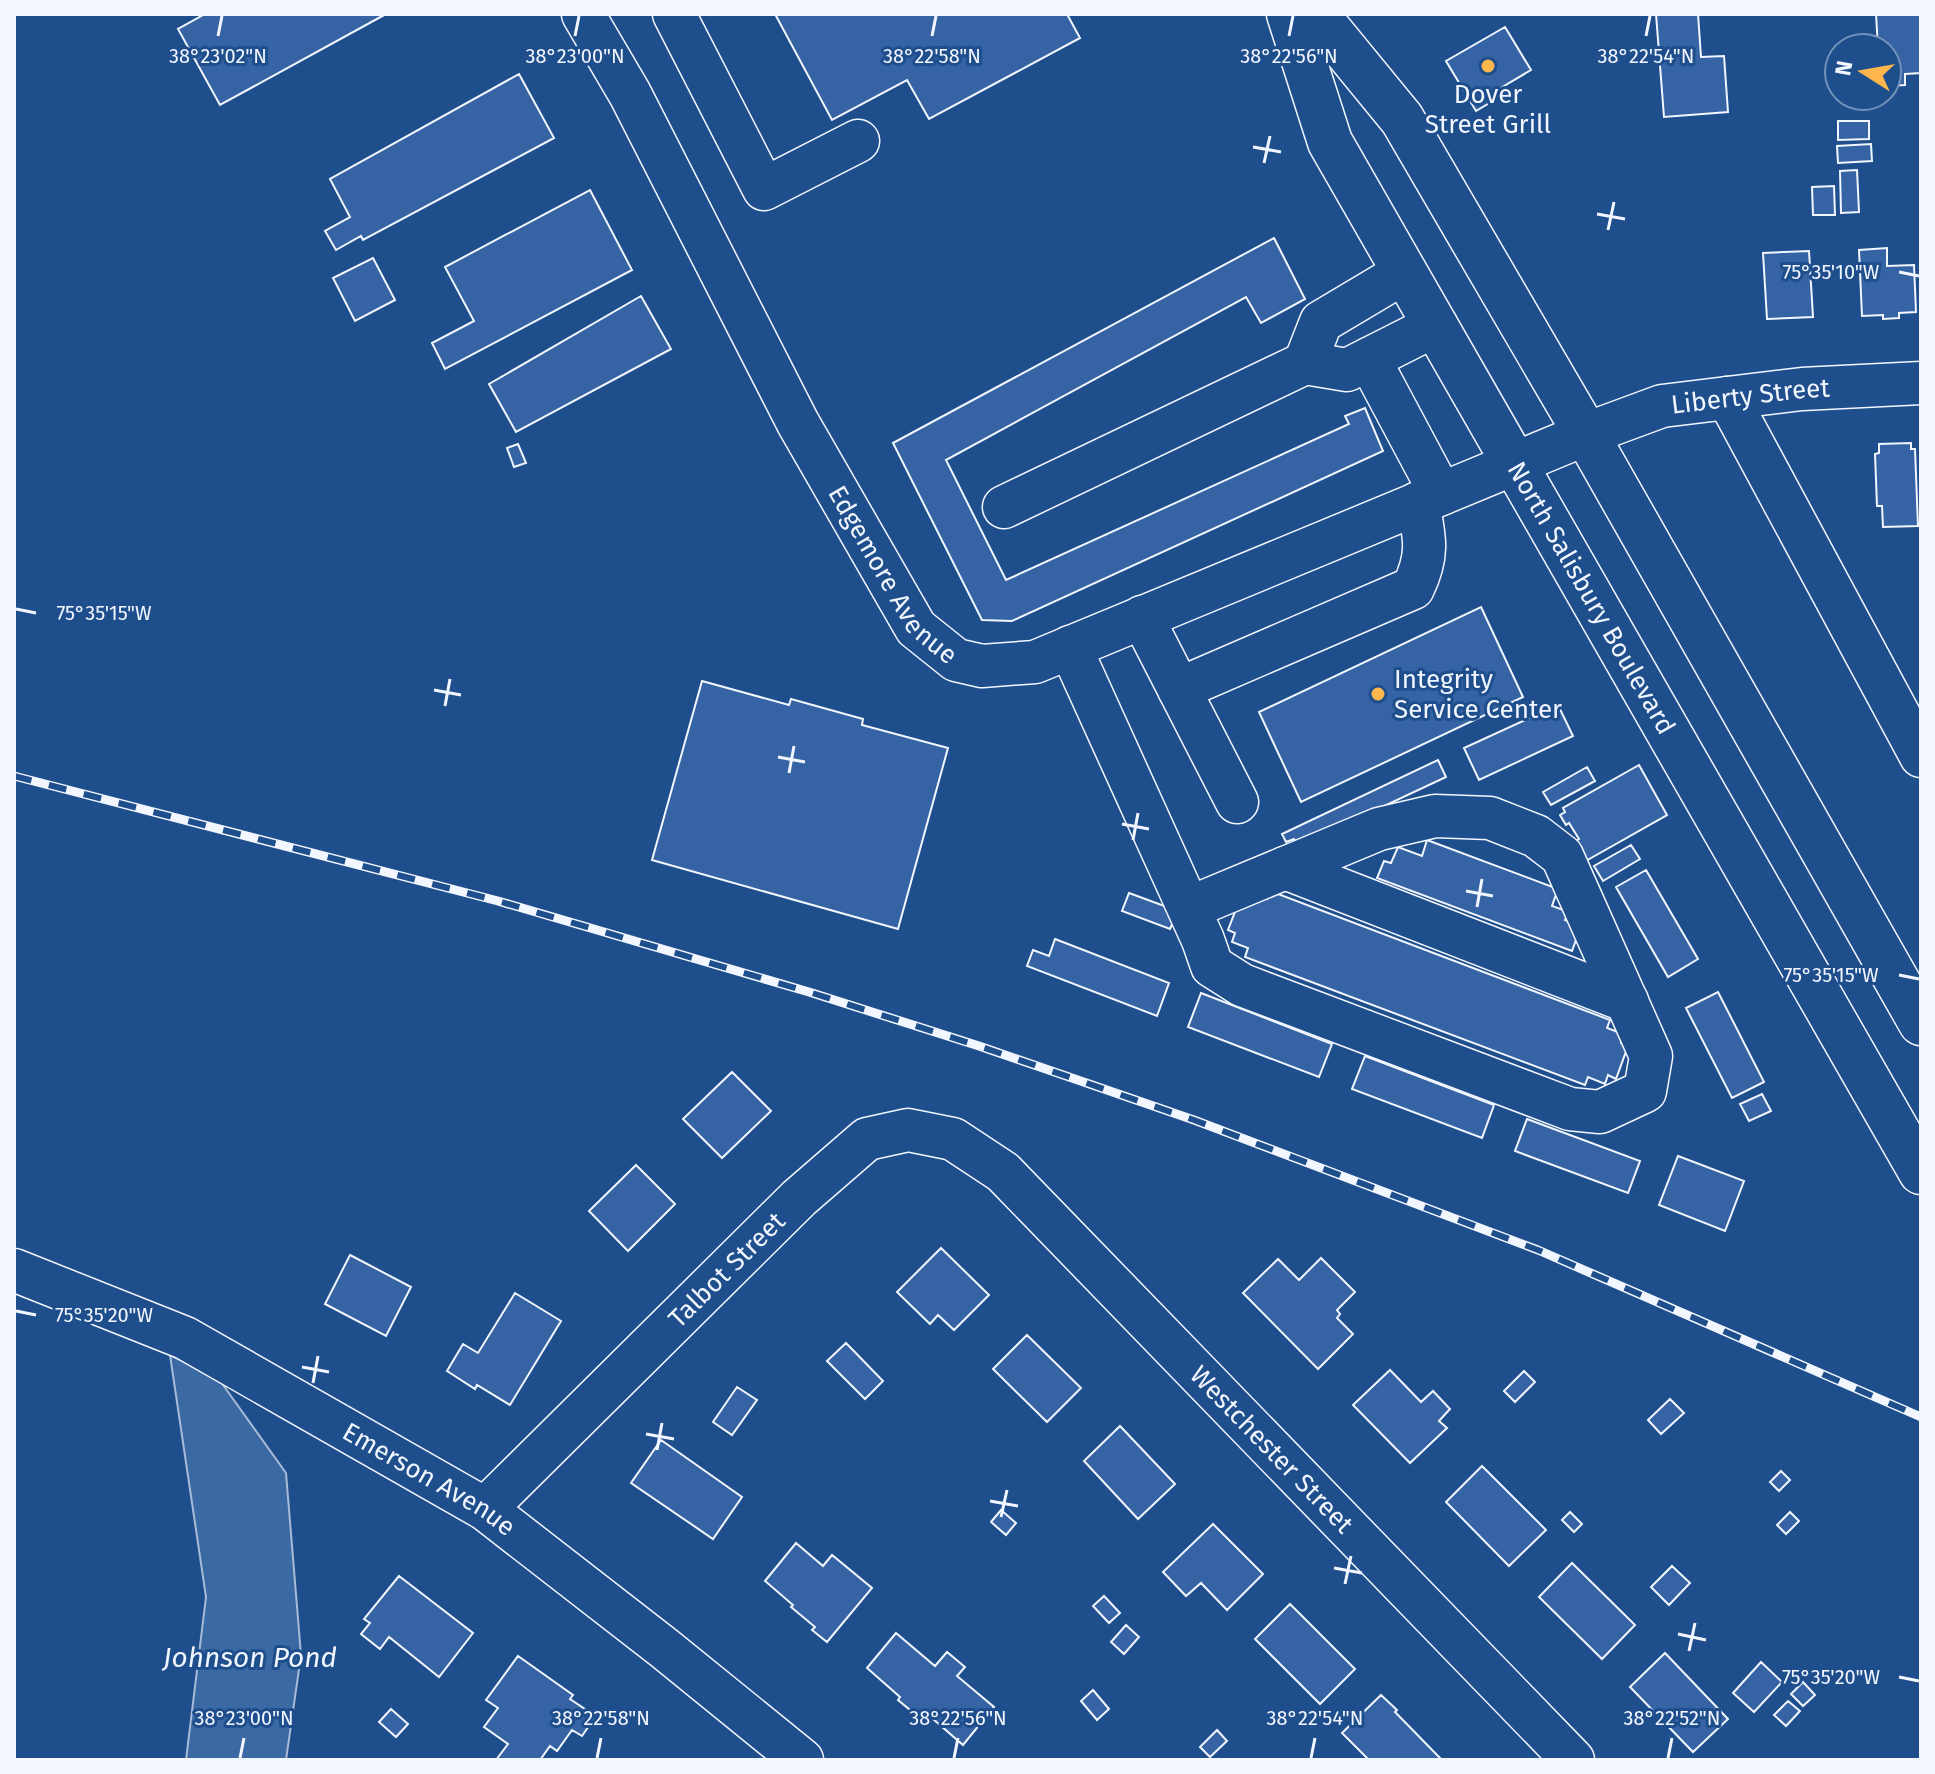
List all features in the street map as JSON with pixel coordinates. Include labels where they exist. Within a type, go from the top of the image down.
[{"type":"main road","name":"North Salisbury Boulevard","points":[[1289,14],[1330,142],[1921,1172]]},
{"type":"main road","points":[[1316,14],[1402,119],[1586,434],[1921,1023]]},
{"type":"street","name":"Edgemore Avenue","points":[[583,14],[630,94],[798,423],[916,628],[956,660],[982,666],[1035,662],[1586,434]]},
{"type":"street","points":[[674,14],[764,189],[858,141]]},
{"type":"street","points":[[1305,363],[1321,322],[1405,272]]},
{"type":"street","points":[[1004,507],[1305,363],[1347,370],[1436,325]]},
{"type":"street","points":[[1179,689],[1413,588],[1420,573],[1426,542],[1429,499],[1369,359]]},
{"type":"street","name":"Liberty Street","points":[[1586,434],[1662,406],[1802,389],[1921,383]]},
{"type":"street","points":[[1728,398],[1921,756]]},
{"type":"street","points":[[1142,617],[1237,802]]},
{"type":"street","points":[[1070,647],[1189,908],[1212,966],[1242,985],[1570,1109],[1600,1112],[1645,1091],[1651,1056],[1562,856],[1536,836],[1490,818],[1435,816],[1379,829],[1189,908]]},
{"type":"street","points":[[1285,868],[1627,1001]]},
{"type":"street","name":"Talbot Street","points":[[485,1509],[799,1198],[867,1139],[908,1130],[953,1139],[1003,1172]]},
{"type":"street","name":"Westchester Street","points":[[1003,1172],[1573,1760]]},
{"type":"street","name":"Emerson Avenue","points":[[14,1270],[185,1338],[485,1509],[802,1760]]},
{"type":"water","name":"Johnson Pond","points":[[170,1355],[218,1378],[286,1473],[301,1655],[286,1760],[186,1760],[206,1597]]},
{"type":"building","points":[[205,14],[386,14],[220,105],[178,29]]},
{"type":"building","points":[[775,14],[1067,14],[1080,38],[929,119],[907,80],[832,120]]},
{"type":"building","points":[[1656,14],[1698,14],[1701,57],[1724,56],[1728,112],[1664,117]]},
{"type":"building","points":[[1876,14],[1921,14],[1921,73],[1905,74],[1903,85],[1903,32],[1877,32]]},
{"type":"building","name":"Dover Street Grill","points":[[1505,27],[1531,70],[1499,89],[1503,95],[1476,111],[1446,61]]},
{"type":"building","points":[[519,74],[554,138],[363,240],[361,236],[336,250],[325,231],[350,217],[330,179]]},
{"type":"building","points":[[1838,121],[1869,121],[1869,139],[1838,140]]},
{"type":"building","points":[[1871,144],[1872,161],[1838,163],[1837,146]]},
{"type":"building","points":[[1857,170],[1859,212],[1841,213],[1840,171]]},
{"type":"building","points":[[1834,186],[1835,215],[1813,215],[1812,187]]},
{"type":"building","points":[[590,190],[632,270],[445,369],[432,343],[474,321],[445,267]]},
{"type":"building","points":[[1274,238],[1305,299],[1261,323],[1246,297],[946,460],[1006,580],[1349,424],[1345,416],[1365,408],[1383,451],[1012,621],[982,620],[893,443]]},
{"type":"building","points":[[1887,248],[1887,266],[1914,265],[1916,312],[1899,313],[1899,318],[1862,316],[1859,250]]},
{"type":"building","points":[[1809,251],[1813,317],[1767,319],[1763,253]]},
{"type":"building","points":[[373,258],[395,300],[355,321],[333,278]]},
{"type":"building","points":[[641,296],[671,349],[516,432],[489,384]]},
{"type":"building","points":[[1911,443],[1911,449],[1915,449],[1918,526],[1883,527],[1882,506],[1877,506],[1875,454],[1879,453],[1879,444]]},
{"type":"building","points":[[518,444],[526,463],[514,467],[507,448]]},
{"type":"building","points":[[1481,607],[1523,697],[1301,802],[1259,712]]},
{"type":"building","points":[[702,681],[789,705],[791,699],[863,719],[862,725],[948,748],[898,929],[652,860]]},
{"type":"building","points":[[1558,705],[1573,736],[1479,780],[1464,748]]},
{"type":"building","points":[[1438,760],[1446,777],[1297,847],[1294,839],[1286,842],[1282,834]]},
{"type":"building","points":[[1639,765],[1667,815],[1584,862],[1573,843],[1579,839],[1560,815],[1565,812],[1563,808]]},
{"type":"building","points":[[1587,767],[1595,781],[1551,805],[1543,792]]},
{"type":"building","points":[[1427,840],[1558,889],[1552,906],[1569,912],[1565,920],[1581,926],[1572,951],[1377,878],[1384,861],[1391,863],[1398,847],[1422,856]]},
{"type":"building","points":[[1631,845],[1640,859],[1603,881],[1594,866]]},
{"type":"building","points":[[1646,870],[1698,959],[1668,977],[1616,887]]},
{"type":"building","points":[[1270,891],[1610,1020],[1607,1028],[1623,1034],[1621,1043],[1628,1046],[1616,1079],[1608,1075],[1605,1084],[1588,1077],[1585,1085],[1245,957],[1248,948],[1232,942],[1235,933],[1228,930],[1240,899],[1250,893],[1267,899]]},
{"type":"building","points":[[1129,893],[1178,911],[1170,929],[1122,911]]},
{"type":"building","points":[[1055,939],[1169,983],[1157,1016],[1027,966],[1033,950],[1049,956]]},
{"type":"building","points":[[1718,992],[1764,1082],[1732,1098],[1686,1008]]},
{"type":"building","points":[[1201,993],[1332,1044],[1319,1077],[1188,1027]]},
{"type":"building","points":[[1365,1056],[1494,1105],[1482,1138],[1352,1089]]},
{"type":"building","points":[[732,1072],[771,1111],[722,1158],[683,1119]]},
{"type":"building","points":[[1762,1094],[1771,1111],[1749,1121],[1740,1104]]},
{"type":"building","points":[[1527,1119],[1640,1161],[1628,1193],[1515,1151]]},
{"type":"building","points":[[1678,1156],[1744,1181],[1725,1231],[1659,1205]]},
{"type":"building","points":[[636,1165],[675,1204],[628,1251],[589,1211]]},
{"type":"building","points":[[941,1248],[989,1295],[954,1330],[938,1315],[930,1324],[897,1292]]},
{"type":"building","points":[[350,1255],[411,1287],[386,1336],[325,1304]]},
{"type":"building","points":[[1321,1258],[1355,1292],[1337,1310],[1340,1314],[1337,1318],[1353,1334],[1318,1369],[1243,1293],[1278,1259],[1299,1280]]},
{"type":"building","points":[[515,1293],[561,1321],[510,1405],[477,1385],[475,1389],[447,1371],[463,1344],[478,1353]]},
{"type":"building","points":[[1027,1335],[1081,1388],[1047,1422],[993,1369]]},
{"type":"building","points":[[846,1343],[883,1381],[865,1399],[827,1361]]},
{"type":"building","points":[[1390,1370],[1421,1402],[1433,1391],[1450,1409],[1439,1421],[1447,1428],[1410,1463],[1353,1405]]},
{"type":"building","points":[[1524,1371],[1535,1382],[1515,1402],[1504,1391]]},
{"type":"building","points":[[737,1387],[757,1400],[732,1435],[713,1422]]},
{"type":"building","points":[[1670,1399],[1684,1413],[1661,1434],[1648,1420]]},
{"type":"building","points":[[1120,1426],[1175,1484],[1138,1519],[1084,1461]]},
{"type":"building","points":[[661,1440],[742,1497],[713,1539],[631,1483]]},
{"type":"building","points":[[1482,1466],[1546,1530],[1509,1566],[1446,1502]]},
{"type":"building","points":[[1781,1471],[1790,1480],[1779,1491],[1770,1482]]},
{"type":"building","points":[[1001,1510],[1016,1523],[1006,1535],[991,1522]]},
{"type":"building","points":[[1570,1512],[1582,1524],[1574,1532],[1562,1520]]},
{"type":"building","points":[[1790,1512],[1799,1521],[1786,1534],[1777,1525]]},
{"type":"building","points":[[1213,1524],[1263,1574],[1227,1610],[1201,1583],[1186,1596],[1163,1572]]},
{"type":"building","points":[[796,1543],[823,1566],[832,1555],[872,1588],[827,1642],[812,1630],[815,1627],[791,1607],[793,1605],[765,1581]]},
{"type":"building","points":[[1572,1563],[1635,1625],[1602,1659],[1539,1597]]},
{"type":"building","points":[[1672,1566],[1690,1583],[1669,1605],[1651,1587]]},
{"type":"building","points":[[399,1576],[473,1633],[439,1677],[389,1637],[380,1649],[361,1634],[370,1623],[364,1619]]},
{"type":"building","points":[[1104,1596],[1120,1613],[1109,1623],[1093,1606]]},
{"type":"building","points":[[1290,1604],[1355,1669],[1320,1704],[1255,1639]]},
{"type":"building","points":[[1126,1625],[1139,1637],[1124,1654],[1111,1642]]},
{"type":"building","points":[[896,1633],[935,1666],[947,1652],[965,1667],[957,1676],[994,1707],[963,1745],[926,1713],[921,1719],[867,1668]]},
{"type":"building","points":[[1665,1653],[1728,1719],[1693,1752],[1630,1687]]},
{"type":"building","points":[[518,1656],[573,1695],[570,1699],[585,1709],[583,1713],[593,1720],[582,1736],[572,1730],[557,1751],[550,1746],[540,1760],[496,1760],[508,1744],[484,1727],[498,1708],[486,1700]]},
{"type":"building","points":[[1761,1662],[1782,1682],[1754,1712],[1733,1693]]},
{"type":"building","points":[[1803,1682],[1815,1695],[1803,1706],[1791,1694]]},
{"type":"building","points":[[1093,1690],[1109,1709],[1097,1720],[1081,1701]]},
{"type":"building","points":[[1381,1695],[1442,1760],[1369,1760],[1342,1733]]},
{"type":"building","points":[[1788,1701],[1800,1711],[1786,1726],[1774,1715]]},
{"type":"building","points":[[391,1709],[408,1724],[396,1737],[379,1722]]},
{"type":"building","points":[[1217,1730],[1227,1741],[1210,1757],[1200,1747]]},
{"type":"railway","points":[[14,776],[498,901],[809,992],[979,1046],[1194,1120],[1538,1250],[1921,1417]]},
{"type":"place","name":"Dover Street Grill","points":[[1488,66]]},
{"type":"place","name":"Integrity Service Center","points":[[1378,694]]}]
